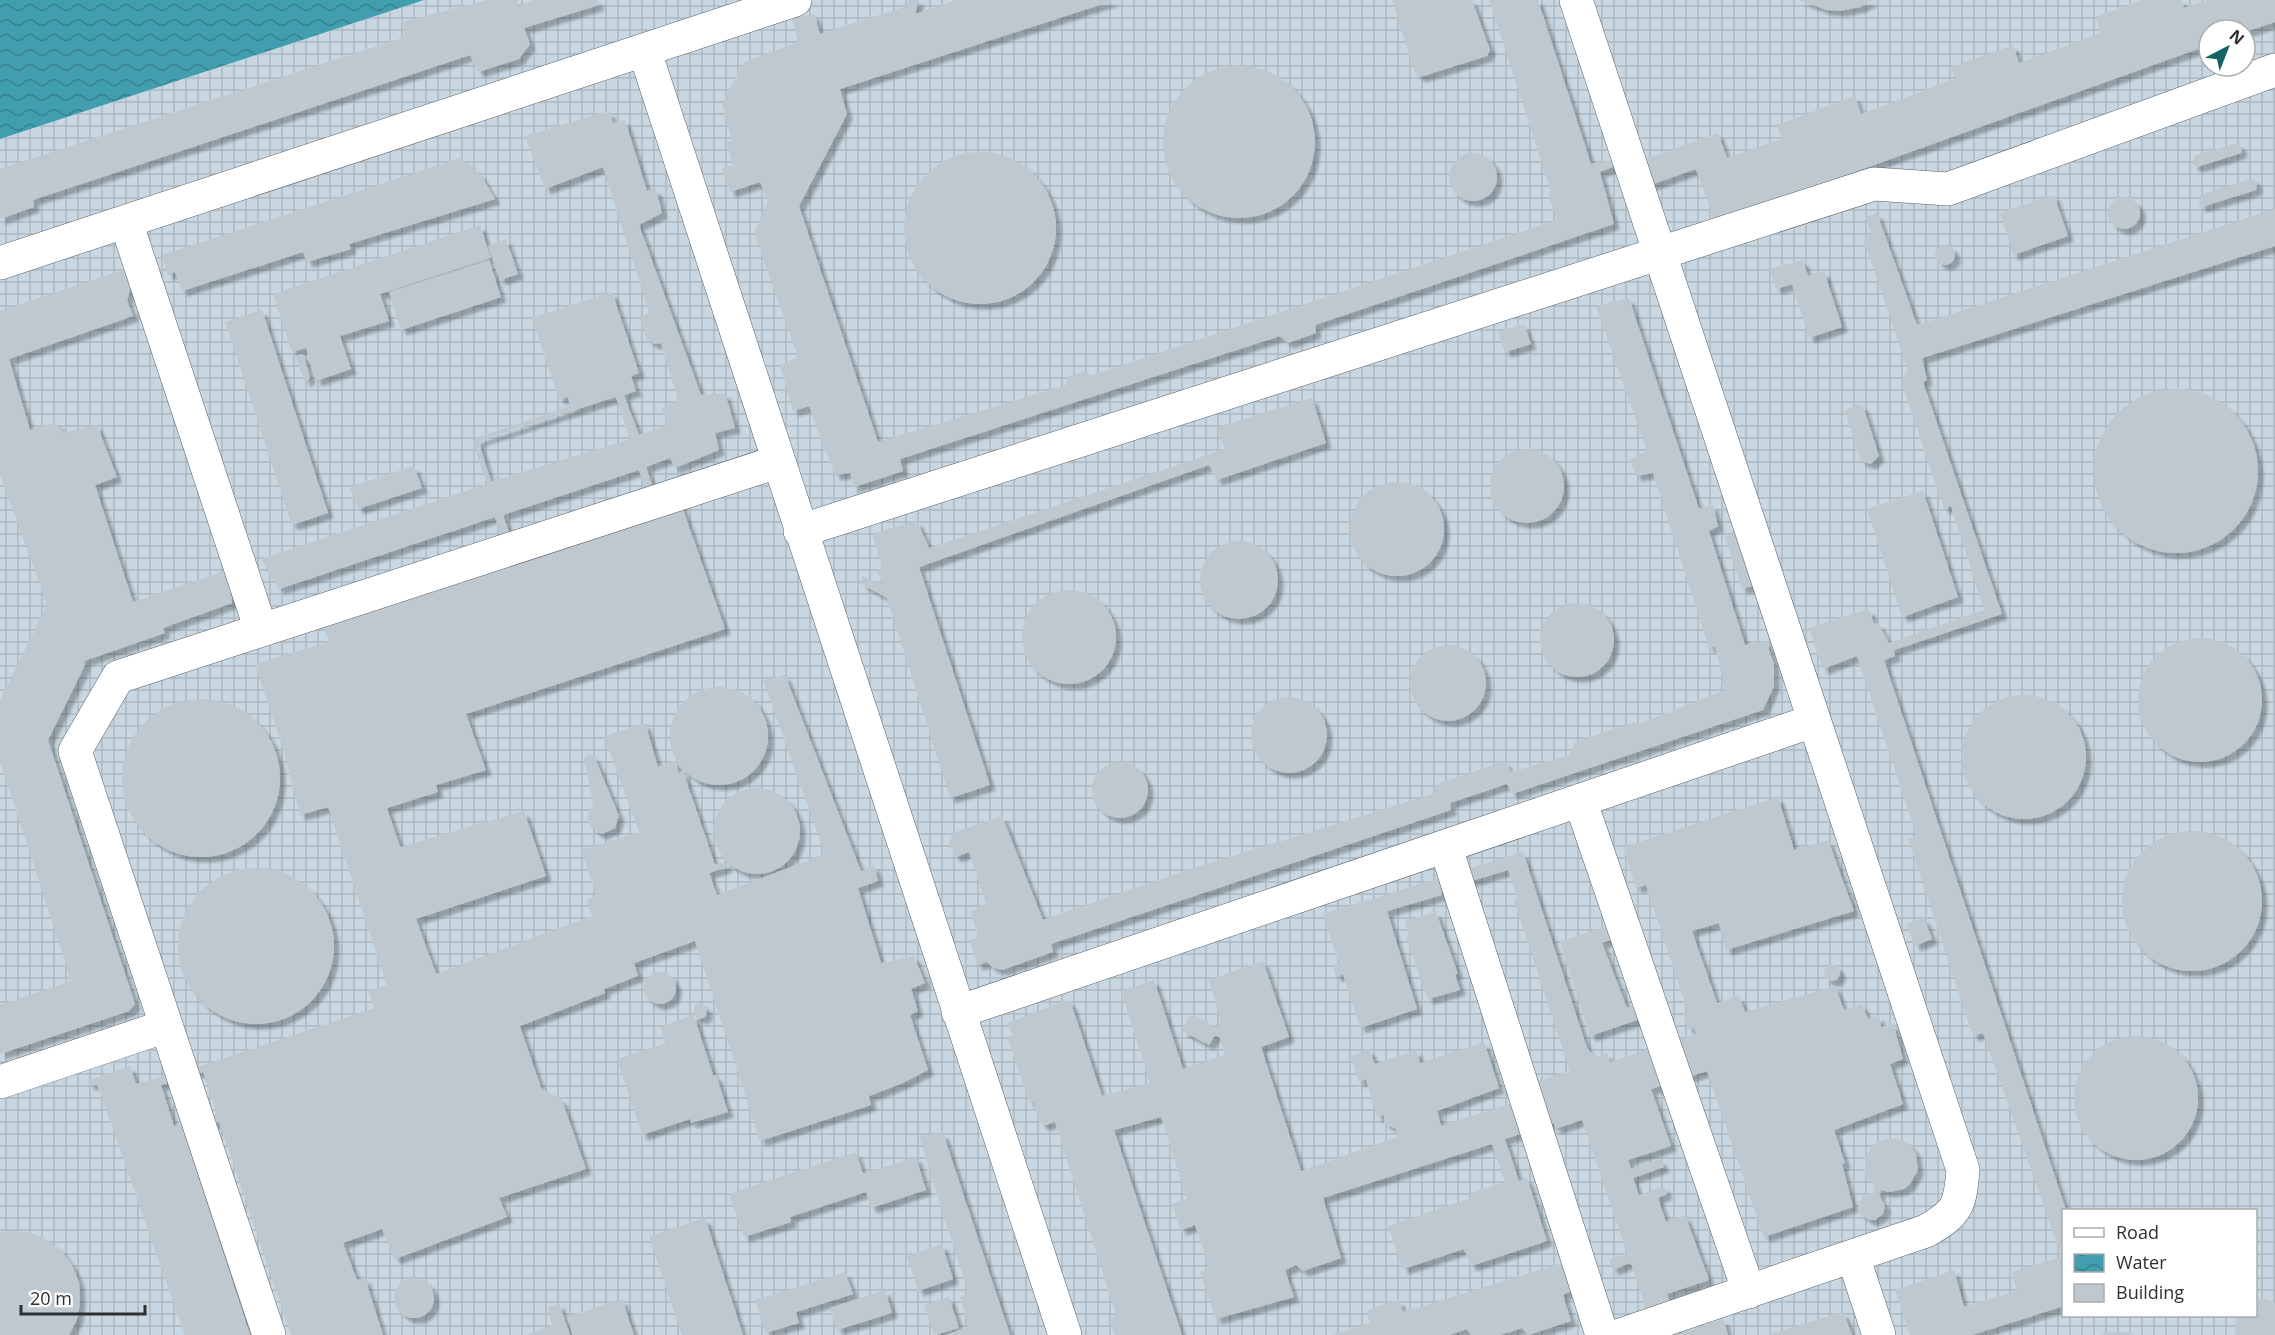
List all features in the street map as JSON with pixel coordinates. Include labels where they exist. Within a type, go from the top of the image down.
[{"type":"lane","points":[[0,263],[645,52],[795,0]]},
{"type":"lane","points":[[1576,0],[1813,721],[1964,1170],[1961,1196],[1950,1217],[1926,1231],[1620,1335]]},
{"type":"lane","points":[[645,52],[777,462],[1065,1335]]},
{"type":"lane","points":[[800,531],[1874,184],[1948,189],[2275,70]]},
{"type":"lane","points":[[126,222],[261,630]]},
{"type":"lane","points":[[269,1335],[75,751],[118,677],[777,462]]},
{"type":"lane","points":[[958,1012],[1446,848],[1813,721]]},
{"type":"lane","points":[[1580,800],[1749,1292]]},
{"type":"lane","points":[[1446,848],[1602,1335]]},
{"type":"lane","points":[[0,1082],[166,1026]]},
{"type":"lane","points":[[1853,1256],[1879,1335]]},
{"type":"shaded area","points":[[424,0],[2275,0],[2275,1335],[0,1335],[0,139]]},
{"type":"water","points":[[0,0],[424,0],[0,139]]},
{"type":"building","points":[[487,0],[517,0],[518,6],[536,0],[597,0],[599,5],[524,28],[530,44],[519,59],[478,72],[470,55],[33,200],[34,207],[0,219],[0,169],[405,37],[403,22]]},
{"type":"building","points":[[908,0],[919,0],[915,14],[957,0],[1115,0],[840,89],[847,114],[799,206],[878,442],[1066,385],[1067,377],[1085,371],[1091,376],[1557,220],[1548,193],[1551,191],[1489,0],[1538,0],[1591,164],[1610,160],[1612,167],[1600,172],[1614,224],[1315,325],[1316,333],[1288,343],[1280,336],[900,459],[903,471],[854,487],[850,473],[835,475],[809,406],[793,411],[780,365],[798,357],[754,233],[768,202],[760,182],[730,192],[722,169],[733,165],[727,143],[732,141],[722,104],[744,62],[798,42],[792,19],[814,14],[820,34],[907,6]]},
{"type":"building","points":[[1392,0],[1472,0],[1490,50],[1487,56],[1420,77],[1415,72]]},
{"type":"building","points":[[1799,0],[1873,0],[1860,7],[1840,11],[1827,10]]},
{"type":"building","points":[[2143,0],[2181,0],[2184,8],[2208,0],[2275,0],[2275,22],[2257,28],[2257,18],[2197,18],[2197,49],[1715,222],[1696,169],[1628,193],[1619,169],[1718,133],[1727,158],[1782,139],[1777,125],[1855,96],[1861,114],[1955,79],[1951,67],[2013,45],[2019,63],[2101,33],[2096,17]]},
{"type":"building","points":[[1239,66],[1268,71],[1293,88],[1310,113],[1315,142],[1310,171],[1293,196],[1268,213],[1239,218],[1210,213],[1185,196],[1168,171],[1163,142],[1168,113],[1185,88],[1210,71]]},
{"type":"building","points":[[609,111],[613,123],[625,120],[647,191],[656,189],[662,213],[639,225],[701,395],[725,393],[735,428],[715,433],[719,450],[675,468],[670,458],[646,467],[660,508],[680,501],[725,629],[466,714],[486,770],[436,785],[438,792],[387,808],[400,847],[524,811],[546,876],[416,919],[436,974],[592,916],[587,900],[597,896],[581,850],[639,832],[604,736],[645,723],[658,767],[675,761],[679,773],[683,771],[715,865],[725,862],[727,867],[709,873],[717,895],[825,854],[763,680],[785,675],[861,871],[874,865],[878,881],[858,888],[881,963],[914,956],[925,983],[911,989],[918,1011],[910,1015],[928,1070],[903,1083],[869,1096],[871,1105],[760,1141],[695,941],[634,963],[638,976],[604,989],[605,993],[520,1026],[541,1088],[562,1100],[586,1169],[499,1198],[507,1217],[395,1259],[382,1229],[343,1243],[357,1280],[365,1278],[383,1335],[291,1335],[219,1122],[184,1133],[250,1335],[185,1335],[97,1084],[90,1085],[87,1081],[130,1066],[136,1084],[201,1066],[374,1008],[369,991],[387,985],[328,807],[300,815],[284,752],[255,664],[329,642],[321,620],[508,558],[495,517],[279,589],[261,559],[487,484],[473,443],[476,438],[570,406],[568,397],[559,399],[532,318],[612,292],[639,373],[631,376],[636,391],[624,395],[639,435],[667,425],[662,408],[678,400],[661,343],[654,344],[646,338],[640,319],[649,312],[603,167],[545,189],[525,136]],"holes":[[[616,397],[630,439],[491,482],[479,443],[481,440]],[[639,470],[653,510],[517,556],[503,515]],[[203,1071],[217,1114],[174,1126],[161,1085]]]},
{"type":"building","points":[[2237,143],[2242,148],[2241,153],[2197,167],[2192,164],[2194,156]]},
{"type":"building","points":[[980,152],[1009,158],[1034,174],[1050,199],[1056,228],[1050,257],[1034,282],[1009,298],[980,304],[951,298],[926,282],[910,257],[904,228],[910,199],[926,174],[951,158]]},
{"type":"building","points":[[1468,153],[1478,153],[1490,160],[1497,172],[1497,182],[1490,194],[1478,201],[1468,201],[1453,190],[1449,182],[1449,172],[1460,157]]},
{"type":"building","points":[[461,158],[482,177],[495,199],[349,244],[351,249],[307,262],[303,252],[182,291],[175,272],[168,275],[162,255]]},
{"type":"building","points":[[2252,178],[2257,182],[2256,190],[2202,207],[2199,205],[2200,195]]},
{"type":"building","points":[[2054,195],[2068,236],[2013,255],[2000,213]]},
{"type":"building","points":[[2124,197],[2135,202],[2140,213],[2135,224],[2124,229],[2113,224],[2108,213],[2113,202]]},
{"type":"building","points":[[2275,209],[2275,246],[1922,358],[1927,380],[1923,382],[2002,614],[1894,650],[1895,656],[1884,660],[2066,1209],[2062,1209],[2062,1257],[1983,1033],[1973,1036],[1908,839],[1917,836],[1857,656],[1823,669],[1809,628],[1869,609],[1874,624],[1878,623],[1889,643],[1984,610],[1951,506],[1944,509],[1901,380],[1908,370],[1863,238],[1872,234],[1865,217],[1877,213],[1917,325]]},
{"type":"building","points":[[480,225],[491,258],[380,294],[389,321],[340,336],[351,369],[316,381],[306,348],[292,352],[273,294]]},
{"type":"building","points":[[506,239],[518,274],[500,280],[488,246]]},
{"type":"building","points":[[1945,245],[1952,248],[1955,255],[1952,262],[1945,265],[1938,262],[1935,255],[1938,248]]},
{"type":"building","points":[[489,260],[501,297],[401,330],[389,292]]},
{"type":"building","points":[[1803,260],[1808,276],[1824,271],[1842,327],[1809,338],[1792,284],[1776,289],[1770,269]]},
{"type":"building","points":[[123,270],[131,287],[127,300],[133,316],[9,359],[30,430],[55,422],[63,433],[97,425],[117,477],[95,485],[133,602],[228,570],[232,603],[163,628],[165,633],[84,661],[85,665],[48,740],[135,1004],[129,1011],[0,1054],[0,1005],[71,981],[0,760],[0,700],[47,605],[0,474],[0,311]]},
{"type":"building","points":[[1629,298],[1699,509],[1713,505],[1718,526],[1709,531],[1745,645],[1766,641],[1774,664],[1774,686],[1763,710],[1512,794],[1507,784],[1450,803],[1451,810],[1051,944],[1053,952],[1002,970],[992,967],[987,962],[977,965],[970,940],[979,938],[971,912],[986,903],[969,852],[955,857],[949,844],[953,833],[1002,816],[1043,920],[1194,868],[1436,793],[1434,788],[1438,784],[1505,761],[1511,772],[1569,755],[1575,742],[1635,722],[1639,724],[1725,690],[1715,646],[1709,648],[1653,473],[1636,476],[1630,459],[1647,451],[1596,306]]},
{"type":"building","points":[[262,310],[328,513],[292,525],[225,322]]},
{"type":"building","points":[[1524,324],[1531,344],[1505,352],[1498,332]]},
{"type":"building","points":[[300,354],[304,355],[310,378],[305,382],[296,358]]},
{"type":"building","points":[[2176,389],[2192,390],[2208,395],[2222,402],[2234,413],[2245,425],[2252,439],[2257,455],[2257,487],[2252,503],[2245,517],[2234,529],[2222,540],[2208,547],[2192,552],[2176,553],[2160,552],[2144,547],[2130,540],[2118,529],[2107,517],[2100,503],[2095,487],[2094,471],[2095,455],[2100,439],[2107,425],[2118,413],[2130,402],[2144,395],[2160,390]]},
{"type":"building","points":[[1312,398],[1326,443],[1217,480],[1209,465],[919,567],[990,785],[950,798],[887,598],[861,584],[862,576],[883,584],[877,571],[882,568],[873,537],[877,532],[917,521],[929,548],[1225,449],[1218,427]]},
{"type":"building","points":[[1855,404],[1863,406],[1879,456],[1871,464],[1861,461],[1845,411]]},
{"type":"building","points":[[1527,449],[1548,455],[1558,465],[1564,486],[1558,507],[1548,517],[1527,523],[1506,517],[1496,507],[1490,486],[1496,465],[1506,455]]},
{"type":"building","points":[[414,466],[422,488],[358,509],[350,487]]},
{"type":"building","points":[[1397,482],[1415,485],[1431,495],[1441,511],[1444,529],[1441,547],[1431,563],[1415,573],[1397,576],[1379,573],[1363,563],[1353,547],[1350,529],[1353,511],[1363,495],[1379,485]]},
{"type":"building","points":[[1923,491],[1958,597],[1902,617],[1867,509]]},
{"type":"building","points":[[1737,532],[1755,585],[1742,589],[1725,537]]},
{"type":"building","points":[[1239,541],[1254,544],[1271,558],[1278,580],[1275,595],[1261,612],[1239,619],[1224,616],[1207,602],[1200,580],[1203,565],[1217,548]]},
{"type":"building","points":[[1069,590],[1087,593],[1102,604],[1113,619],[1116,637],[1113,655],[1102,670],[1087,681],[1069,684],[1051,681],[1036,670],[1025,655],[1022,637],[1025,619],[1036,604],[1051,593]]},
{"type":"building","points":[[1577,603],[1598,609],[1608,619],[1614,640],[1608,661],[1598,671],[1577,677],[1556,671],[1546,661],[1540,640],[1546,619],[1556,609]]},
{"type":"building","points":[[2200,638],[2224,643],[2244,656],[2257,676],[2262,700],[2257,724],[2244,744],[2224,757],[2200,762],[2176,757],[2156,744],[2143,724],[2138,700],[2143,676],[2156,656],[2176,643]]},
{"type":"building","points":[[1448,645],[1462,648],[1475,656],[1483,669],[1486,683],[1483,697],[1475,710],[1462,718],[1448,721],[1434,718],[1421,710],[1413,697],[1410,683],[1413,669],[1421,656],[1434,648]]},
{"type":"building","points":[[719,687],[738,691],[753,702],[764,717],[768,736],[764,755],[753,770],[738,781],[719,785],[700,781],[685,770],[674,755],[670,736],[674,717],[685,702],[700,691]]},
{"type":"building","points":[[2024,695],[2048,700],[2068,713],[2081,733],[2086,757],[2081,781],[2068,801],[2048,814],[2024,819],[2000,814],[1980,801],[1967,781],[1962,757],[1967,733],[1980,713],[2000,700]]},
{"type":"building","points":[[1289,697],[1304,700],[1316,708],[1324,720],[1327,735],[1324,750],[1316,762],[1304,770],[1289,773],[1274,770],[1262,762],[1254,750],[1251,735],[1254,720],[1262,708],[1274,700]]},
{"type":"building","points":[[201,699],[231,705],[245,712],[257,722],[267,734],[274,748],[280,778],[274,808],[267,822],[257,834],[245,844],[231,851],[201,857],[171,851],[157,844],[145,834],[135,822],[128,808],[122,778],[128,748],[135,734],[145,722],[157,712],[171,705]]},
{"type":"building","points":[[590,754],[595,758],[619,816],[615,828],[602,834],[595,831],[588,822],[593,803],[584,758]]},
{"type":"building","points":[[1114,762],[1126,762],[1136,766],[1144,774],[1148,790],[1144,806],[1136,814],[1126,818],[1114,818],[1104,814],[1096,806],[1092,796],[1092,784],[1096,774],[1104,766]]},
{"type":"building","points":[[757,788],[774,791],[788,800],[797,814],[800,831],[797,848],[788,862],[774,871],[757,874],[740,871],[726,862],[717,848],[714,831],[717,814],[726,800],[740,791]]},
{"type":"building","points":[[1778,797],[1794,850],[1828,840],[1854,911],[1726,950],[1719,923],[1692,931],[1717,1003],[1739,996],[1745,1012],[1835,986],[1844,1010],[1862,1004],[1868,1019],[1879,1016],[1881,1027],[1893,1023],[1903,1059],[1890,1064],[1903,1104],[1834,1130],[1845,1163],[1842,1164],[1853,1207],[1764,1237],[1707,1071],[1651,1089],[1671,1146],[1628,1160],[1631,1169],[1660,1159],[1664,1167],[1633,1178],[1639,1195],[1664,1186],[1667,1194],[1658,1198],[1666,1222],[1685,1215],[1709,1280],[1667,1294],[1679,1334],[1723,1319],[1728,1335],[1654,1335],[1632,1266],[1630,1263],[1613,1270],[1609,1260],[1627,1253],[1582,1120],[1555,1129],[1554,1123],[1505,1139],[1519,1181],[1527,1178],[1547,1241],[1471,1266],[1464,1249],[1403,1269],[1388,1226],[1471,1198],[1469,1194],[1505,1182],[1492,1144],[1323,1198],[1341,1258],[1303,1271],[1296,1265],[1285,1270],[1294,1297],[1216,1319],[1200,1272],[1210,1268],[1195,1225],[1181,1230],[1172,1204],[1187,1199],[1161,1117],[1114,1130],[1182,1335],[1115,1335],[1111,1325],[1115,1311],[1055,1122],[1046,1125],[1040,1123],[1034,1101],[1029,1102],[1008,1039],[1012,1035],[1008,1023],[1066,1000],[1071,1003],[1102,1096],[1150,1083],[1121,991],[1154,980],[1183,1069],[1225,1055],[1220,1038],[1215,1035],[1209,1045],[1182,1031],[1191,1013],[1217,1028],[1221,1022],[1209,980],[1263,961],[1289,1037],[1261,1047],[1301,1171],[1398,1137],[1396,1129],[1384,1123],[1384,1115],[1377,1117],[1366,1079],[1359,1082],[1351,1056],[1369,1049],[1375,1064],[1416,1050],[1420,1063],[1484,1042],[1499,1088],[1437,1111],[1441,1126],[1538,1095],[1534,1082],[1570,1071],[1514,901],[1517,896],[1508,870],[1441,890],[1442,895],[1387,911],[1417,1009],[1360,1028],[1343,974],[1336,977],[1333,965],[1339,963],[1323,914],[1523,852],[1587,1048],[1595,1057],[1607,1053],[1610,1062],[1696,1034],[1694,1028],[1688,1029],[1683,1014],[1688,1012],[1646,885],[1636,888],[1623,847]]},
{"type":"building","points":[[2192,831],[2219,836],[2242,851],[2257,874],[2262,901],[2257,928],[2242,951],[2219,966],[2192,971],[2165,966],[2142,951],[2127,928],[2122,901],[2127,874],[2142,851],[2165,836]]},
{"type":"building","points":[[256,868],[271,869],[286,874],[311,891],[328,916],[333,931],[333,961],[328,976],[311,1001],[286,1018],[271,1023],[256,1024],[241,1023],[226,1018],[201,1001],[184,976],[179,961],[178,946],[179,931],[184,916],[201,891],[226,874],[241,869]]},
{"type":"building","points":[[1436,912],[1458,974],[1455,974],[1460,990],[1428,999],[1406,938],[1409,937],[1405,921]]},
{"type":"building","points":[[1924,918],[1932,939],[1915,946],[1907,924]]},
{"type":"building","points":[[1609,925],[1614,939],[1602,943],[1627,1008],[1634,1006],[1640,1016],[1637,1020],[1590,1036],[1560,942]]},
{"type":"building","points":[[1832,965],[1838,967],[1840,973],[1838,979],[1832,981],[1826,979],[1824,973],[1826,967]]},
{"type":"building","points":[[660,972],[671,977],[676,988],[671,999],[660,1004],[649,999],[644,988],[649,977]]},
{"type":"building","points":[[701,1003],[707,1008],[706,1016],[701,1019],[694,1016],[728,1112],[691,1123],[690,1119],[642,1135],[617,1059],[666,1043],[660,1027],[693,1015],[694,1006]]},
{"type":"building","points":[[2136,1036],[2160,1041],[2180,1054],[2193,1074],[2198,1098],[2193,1122],[2180,1142],[2160,1155],[2136,1160],[2112,1155],[2092,1142],[2079,1122],[2074,1098],[2079,1074],[2092,1054],[2112,1041]]},
{"type":"building","points":[[943,1133],[1010,1335],[946,1335],[969,1326],[960,1297],[968,1292],[919,1136]]},
{"type":"building","points":[[1890,1138],[1905,1141],[1912,1147],[1916,1154],[1918,1170],[1910,1184],[1904,1189],[1889,1192],[1881,1190],[1879,1195],[1885,1206],[1883,1214],[1875,1220],[1869,1220],[1860,1214],[1858,1204],[1864,1194],[1873,1193],[1875,1187],[1865,1173],[1865,1157],[1875,1143]]},
{"type":"building","points":[[856,1152],[863,1174],[916,1157],[926,1190],[871,1208],[866,1192],[790,1217],[791,1222],[744,1237],[729,1194]]},
{"type":"building","points":[[705,1218],[743,1335],[682,1335],[649,1236]]},
{"type":"building","points":[[0,1232],[29,1232],[45,1239],[61,1250],[72,1265],[79,1282],[80,1300],[78,1317],[69,1335],[0,1335]]},
{"type":"building","points":[[942,1244],[953,1279],[918,1291],[907,1256]]},
{"type":"building","points":[[2062,1257],[2062,1307],[1972,1335],[1910,1335],[1895,1290],[1954,1270],[1964,1307],[2017,1291],[2012,1272]]},
{"type":"building","points":[[1563,1263],[1571,1291],[1563,1295],[1571,1321],[1528,1335],[1522,1328],[1500,1335],[1471,1335],[1467,1329],[1449,1335],[1333,1335],[1370,1323],[1367,1312],[1370,1309],[1399,1300],[1403,1312]]},
{"type":"building","points":[[845,1272],[853,1294],[796,1312],[799,1323],[765,1333],[755,1300]]},
{"type":"building","points":[[414,1278],[422,1279],[428,1284],[433,1290],[433,1306],[428,1312],[422,1317],[414,1318],[406,1317],[400,1312],[395,1306],[394,1298],[395,1290],[400,1284],[406,1279]]},
{"type":"building","points":[[885,1290],[892,1313],[837,1330],[830,1308]]},
{"type":"building","points":[[949,1297],[959,1328],[934,1335],[924,1305]]},
{"type":"building","points":[[622,1299],[634,1335],[573,1335],[567,1317]]},
{"type":"building","points":[[2265,1299],[2275,1302],[2275,1335],[2235,1335],[2236,1317],[2257,1317],[2257,1300]]},
{"type":"building","points":[[559,1303],[570,1335],[527,1335],[552,1325],[548,1308]]},
{"type":"building","points":[[1843,1312],[1852,1335],[1769,1335],[1769,1334]]},
{"type":"building","points":[[2123,1332],[2135,1335],[2101,1335]]}]
